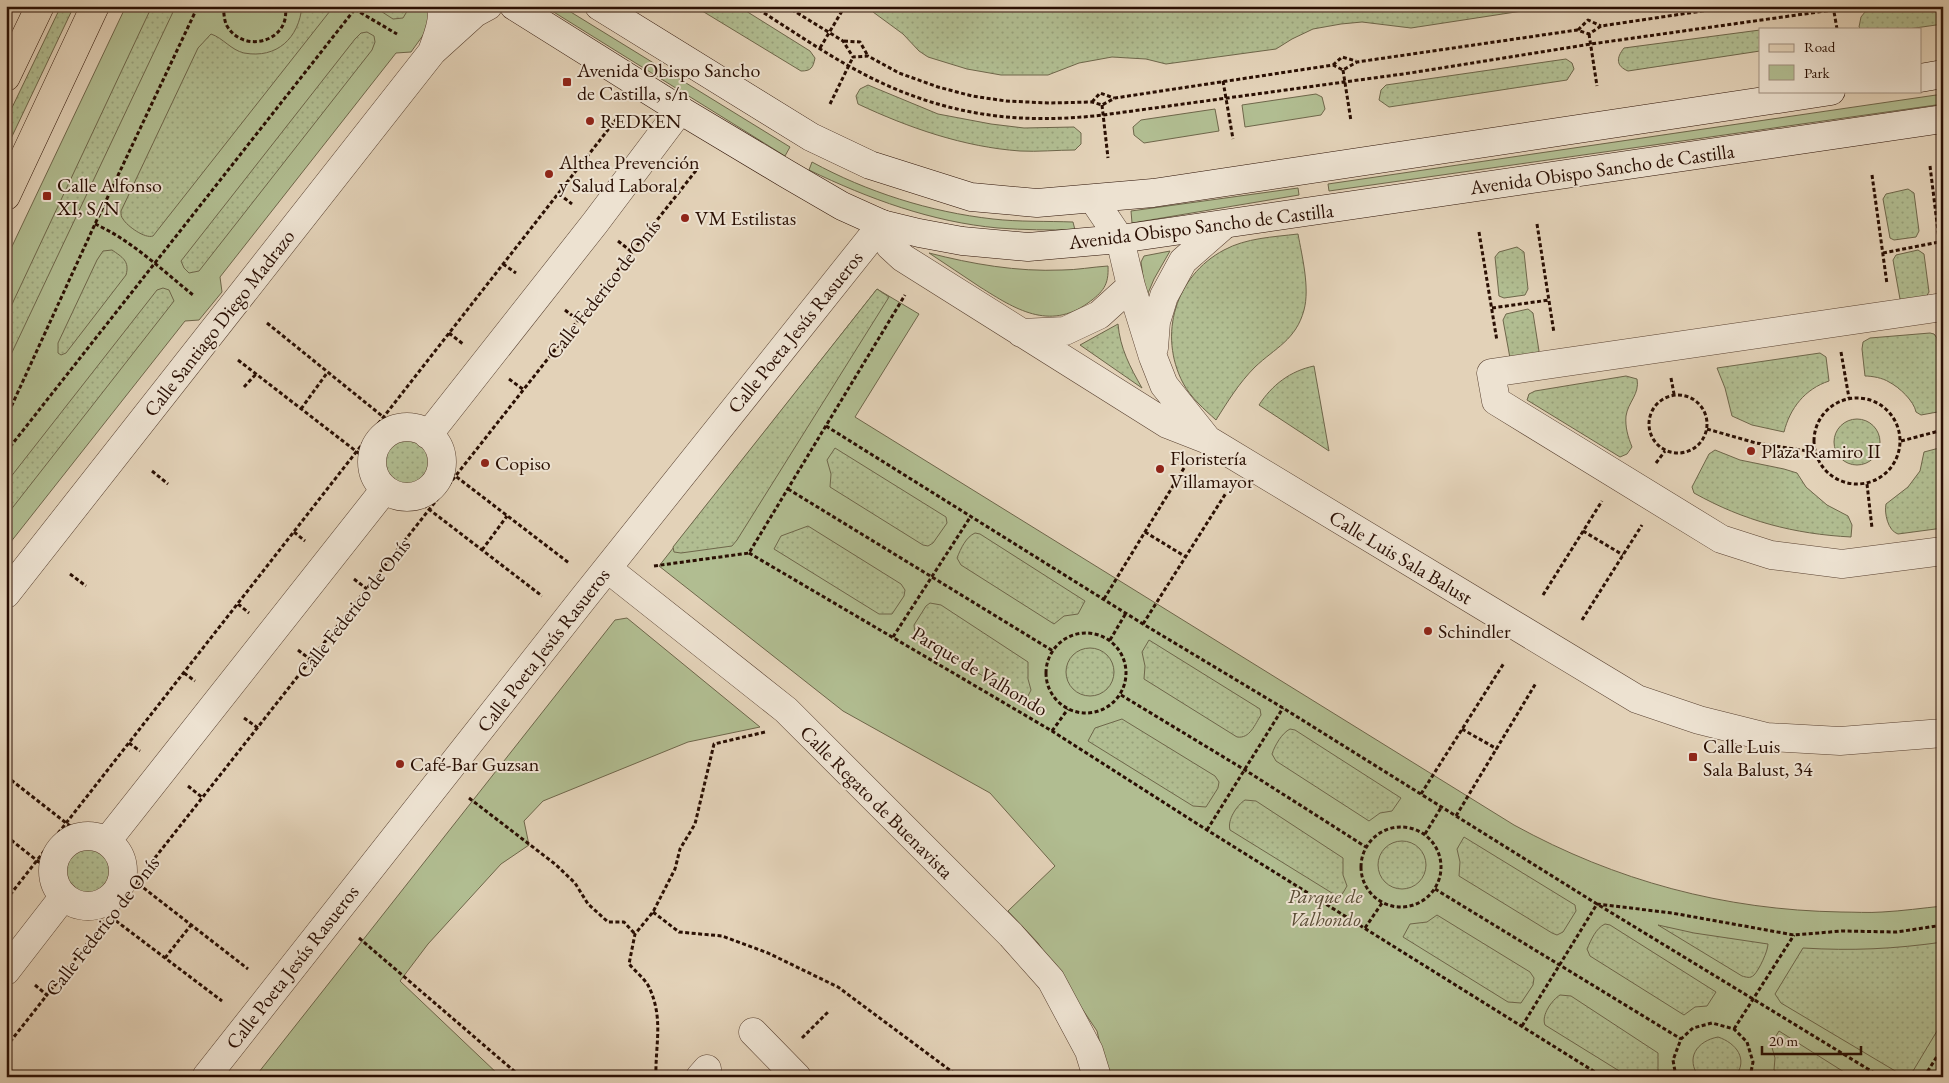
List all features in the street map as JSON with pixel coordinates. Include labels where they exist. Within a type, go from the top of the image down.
[{"type":"main road","points":[[6,76],[40,6]]},
{"type":"main road","points":[[6,196],[95,6]]},
{"type":"street","name":"Calle Santiago Diego Madrazo","points":[[432,52],[440,25],[442,10],[440,6]]},
{"type":"street","name":"Calle Santiago Diego Madrazo","points":[[6,594],[432,52],[475,13],[488,6]]},
{"type":"street","name":"Avenida Obispo Sancho de Castilla","points":[[514,6],[680,110],[842,206],[882,224],[962,241],[1028,246],[1120,239],[1943,119]]},
{"type":"street","name":"Avenida Obispo Sancho de Castilla","points":[[599,6],[811,137],[870,165],[971,197],[1037,202],[1162,192],[1824,92]]},
{"type":"street","points":[[1922,78],[1943,74]]},
{"type":"street","points":[[428,435],[595,223],[680,110]]},
{"type":"street","name":"Calle Luis Sala Balust","points":[[1093,199],[1120,239],[1131,286],[1153,357],[1164,385],[1208,440]]},
{"type":"street","name":"Calle Luis Sala Balust","points":[[882,224],[890,246],[903,258],[1021,334],[1167,424],[1208,440],[1637,699],[1699,720],[1767,737],[1840,741],[1943,733]]},
{"type":"street","name":"Calle Poeta Jesús Rasueros","points":[[206,1077],[882,224]]},
{"type":"street","name":"Calle Luis Sala Balust","points":[[1153,357],[1156,322],[1164,296],[1183,261],[1224,225]]},
{"type":"street","points":[[1021,334],[1065,331],[1099,315],[1131,286]]},
{"type":"street","points":[[1943,307],[1491,373],[1496,401],[1656,501],[1721,539],[1771,555],[1842,564],[1943,551]]},
{"type":"street","points":[[414,428],[428,435],[439,448],[436,487],[403,497],[386,489],[376,478],[377,439],[414,428]]},
{"type":"street","points":[[6,971],[52,877],[55,860],[386,489]]},
{"type":"street","name":"Calle Regato de Buenavista","points":[[608,568],[786,710],[1011,935],[1051,980],[1089,1051],[1097,1077]]},
{"type":"street","name":"Calle Federico de Onís","points":[[52,877],[74,903],[84,906],[117,895],[121,860],[116,849],[74,838]]},
{"type":"street","points":[[753,1032],[789,1068]]},
{"type":"path","points":[[6,418],[198,6]]},
{"type":"path","points":[[223,6],[226,25],[247,42],[258,43],[272,38],[282,28],[287,14],[285,6]]},
{"type":"path","points":[[349,6],[397,34]]},
{"type":"path","points":[[753,6],[850,66],[882,83],[919,98],[976,113],[1028,120],[1103,116],[1345,82],[1834,8],[1861,6]]},
{"type":"path","points":[[786,6],[843,41],[853,57]]},
{"type":"path","points":[[820,48],[845,6]]},
{"type":"path","points":[[1589,34],[1601,26],[1736,6]]},
{"type":"path","points":[[1834,8],[1837,28]]},
{"type":"path","points":[[6,452],[354,9]]},
{"type":"path","points":[[1578,30],[1588,20],[1601,26]]},
{"type":"path","points":[[1344,70],[1357,62],[1578,30],[1589,34]]},
{"type":"path","points":[[1589,34],[1597,86]]},
{"type":"path","points":[[843,41],[860,42],[868,56],[899,73],[938,87],[1006,102],[1092,102],[1102,105],[1114,98],[1333,65],[1344,70]]},
{"type":"path","points":[[853,57],[868,56]]},
{"type":"path","points":[[830,104],[853,57]]},
{"type":"path","points":[[1333,65],[1342,57],[1357,62]]},
{"type":"path","points":[[1344,70],[1351,121]]},
{"type":"path","points":[[1223,81],[1233,140]]},
{"type":"path","points":[[1092,102],[1100,93],[1114,98]]},
{"type":"path","points":[[1102,105],[1108,158]]},
{"type":"path","points":[[6,900],[52,877],[74,838],[377,439],[618,117]]},
{"type":"path","points":[[1930,166],[1943,272]]},
{"type":"path","name":"Calle Federico de Onís","points":[[6,1047],[117,895],[436,487],[698,168]]},
{"type":"path","points":[[1872,174],[1891,314]]},
{"type":"path","points":[[95,224],[110,230],[193,295]]},
{"type":"path","points":[[1537,224],[1559,363]]},
{"type":"path","points":[[1479,232],[1502,371]]},
{"type":"path","points":[[1883,253],[1939,242]]},
{"type":"path","points":[[650,566],[749,553],[905,295]]},
{"type":"path","points":[[1492,308],[1549,300]]},
{"type":"path","points":[[1836,322],[1849,398]]},
{"type":"path","points":[[267,323],[327,373],[377,439]]},
{"type":"path","points":[[238,360],[301,409],[377,439]]},
{"type":"path","points":[[301,409],[327,373]]},
{"type":"path","points":[[244,388],[256,374]]},
{"type":"path","points":[[1674,394],[1688,396],[1699,403],[1707,415],[1707,429],[1699,445],[1683,454],[1665,451],[1652,438],[1648,419],[1657,402],[1674,394]]},
{"type":"path","points":[[1849,398],[1868,399],[1885,407],[1896,422],[1901,441],[1897,460],[1885,476],[1867,484],[1850,485],[1834,479],[1822,468],[1814,452],[1814,435],[1820,418],[1832,405],[1849,398]]},
{"type":"path","points":[[826,426],[1126,613],[1442,806],[1596,904],[1881,1077]]},
{"type":"path","points":[[1707,429],[1756,443],[1814,452]]},
{"type":"path","points":[[1901,441],[1943,430]]},
{"type":"path","points":[[1104,599],[1184,468]]},
{"type":"path","points":[[152,471],[168,484]]},
{"type":"path","points":[[1543,595],[1618,476]]},
{"type":"path","points":[[1867,484],[1876,560]]},
{"type":"path","points":[[436,487],[507,516],[569,563]]},
{"type":"path","points":[[436,487],[482,550],[542,596]]},
{"type":"path","points":[[788,489],[1053,651],[1068,637],[1082,634],[1090,633],[1110,640],[1123,656],[1127,675],[1121,695],[1245,770],[1366,847]]},
{"type":"path","points":[[1144,624],[1226,493]]},
{"type":"path","points":[[1582,620],[1656,501]]},
{"type":"path","points":[[482,550],[507,516]]},
{"type":"path","name":"Parque de Valhondo","points":[[893,637],[971,516]]},
{"type":"path","points":[[1583,531],[1623,555]]},
{"type":"path","points":[[1145,532],[1186,557]]},
{"type":"path","name":"Parque de Valhondo","points":[[749,553],[1052,732],[1603,1077]]},
{"type":"path","points":[[70,574],[86,586]]},
{"type":"path","points":[[1110,640],[1126,613]]},
{"type":"path","name":"Parque de Valhondo","points":[[1053,651],[1046,667],[1048,684],[1056,700],[1068,709],[1088,714],[1106,708],[1121,695]]},
{"type":"path","points":[[1421,794],[1504,663]]},
{"type":"path","points":[[1456,816],[1536,683]]},
{"type":"path","points":[[1207,830],[1283,708]]},
{"type":"path","name":"Parque de Valhondo","points":[[1052,732],[1068,709]]},
{"type":"path","points":[[1462,729],[1497,749]]},
{"type":"path","points":[[656,1077],[659,1026],[649,986],[629,964],[635,934],[654,912],[675,869],[680,849],[695,824],[714,744],[768,731]]},
{"type":"path","points":[[7,779],[74,838]]},
{"type":"path","points":[[469,798],[555,864],[575,883],[588,904],[608,922],[624,922],[635,934]]},
{"type":"path","points":[[1425,834],[1442,806]]},
{"type":"path","points":[[1404,826],[1425,834],[1438,849],[1442,870],[1436,889],[1421,903],[1401,908],[1382,903],[1370,893],[1362,878],[1361,863],[1366,847],[1382,832],[1404,826]]},
{"type":"path","points":[[6,836],[52,877]]},
{"type":"path","points":[[1436,889],[1681,1039]]},
{"type":"path","points":[[117,895],[191,925],[248,969]]},
{"type":"path","points":[[117,895],[165,958],[222,1001]]},
{"type":"path","points":[[1365,928],[1382,903]]},
{"type":"path","points":[[1596,904],[1672,913],[1794,935],[1842,931],[1897,932],[1943,926]]},
{"type":"path","points":[[1522,1026],[1596,904]]},
{"type":"path","points":[[654,912],[679,932],[722,936],[768,953],[838,987],[959,1077]]},
{"type":"path","points":[[165,958],[191,925]]},
{"type":"path","points":[[1734,1028],[1754,1000],[1794,935]]},
{"type":"path","points":[[358,938],[521,1077]]},
{"type":"path","points":[[789,1068],[828,1012]]},
{"type":"path","points":[[1676,1077],[1673,1060],[1681,1039],[1694,1028],[1712,1023],[1734,1028],[1747,1042],[1753,1062],[1750,1077]]},
{"type":"path","points":[[1924,1077],[1943,1047]]},
{"type":"green space","points":[[61,6],[74,6],[6,149],[6,120]]},
{"type":"green space","points":[[126,6],[431,6],[429,27],[411,52],[396,53],[220,277],[222,292],[199,320],[185,321],[6,548],[6,259]]},
{"type":"green space","points":[[152,6],[173,6],[173,12],[6,365],[6,317]]},
{"type":"green space","points":[[302,6],[322,6],[330,11],[153,236],[146,236],[132,228],[122,218],[121,211],[198,48],[211,34],[244,53],[267,53],[284,44],[291,37],[300,17]]},
{"type":"green space","points":[[373,6],[408,6],[409,8],[403,18],[393,19]]},
{"type":"green space","points":[[544,6],[561,6],[790,147],[785,156]]},
{"type":"green space","points":[[694,6],[738,6],[810,51],[815,58],[812,67],[809,70],[801,71]]},
{"type":"green space","points":[[877,6],[1013,6],[1019,10],[1044,6],[1532,6],[1522,11],[1411,28],[1362,22],[1341,24],[1313,29],[1276,49],[1166,64],[1146,59],[1112,57],[1079,63],[1048,75],[1001,75],[967,69],[928,57],[919,51],[903,34],[873,12]]},
{"type":"green space","points":[[1908,6],[1943,6],[1943,24],[1915,28],[1860,28],[1861,17],[1865,12]]},
{"type":"green space","points":[[1759,30],[1759,51],[1628,71],[1621,67],[1618,61],[1624,48]]},
{"type":"green space","points":[[367,32],[374,36],[375,42],[372,50],[199,271],[189,273],[181,261],[355,39],[361,33]]},
{"type":"green space","points":[[1566,59],[1572,63],[1574,69],[1567,80],[1389,107],[1379,100],[1381,90],[1386,85]]},
{"type":"green space","points":[[868,85],[938,114],[1024,128],[1074,127],[1081,133],[1081,144],[1075,150],[1027,151],[999,149],[958,141],[897,121],[858,104],[856,96],[860,89]]},
{"type":"green space","points":[[1316,94],[1322,97],[1325,109],[1321,115],[1245,127],[1242,105]]},
{"type":"green space","points":[[1943,94],[1943,104],[1329,191],[1328,184]]},
{"type":"green space","points":[[1215,109],[1219,131],[1144,143],[1134,135],[1133,127],[1141,120]]},
{"type":"green space","points":[[812,162],[855,183],[923,206],[993,219],[1073,222],[1075,230],[998,228],[925,215],[878,200],[832,181],[809,170]]},
{"type":"green space","points":[[1298,188],[1299,195],[1132,223],[1131,211]]},
{"type":"green space","points":[[1908,189],[1914,193],[1919,231],[1916,237],[1894,240],[1890,238],[1883,199],[1886,194]]},
{"type":"green space","points":[[1298,234],[1305,272],[1306,292],[1306,301],[1300,320],[1296,329],[1284,343],[1255,367],[1244,379],[1216,420],[1190,394],[1183,383],[1176,365],[1172,346],[1172,327],[1176,308],[1183,291],[1193,275],[1207,261],[1232,246],[1250,240]]},
{"type":"green space","points":[[1517,247],[1524,252],[1528,289],[1525,295],[1504,298],[1499,296],[1495,257],[1499,252]]},
{"type":"green space","points":[[112,250],[122,257],[126,263],[126,275],[66,353],[61,355],[58,353],[58,343],[97,260],[103,251]]},
{"type":"green space","points":[[1918,250],[1924,254],[1929,292],[1926,297],[1904,301],[1900,299],[1893,260],[1896,255]]},
{"type":"green space","points":[[1170,251],[1154,279],[1146,298],[1141,262],[1144,256]]},
{"type":"green space","points":[[929,253],[978,264],[1028,270],[1068,270],[1108,266],[1107,278],[1104,288],[1088,303],[1074,311],[1046,316],[1032,314],[1006,303]]},
{"type":"green space","points":[[163,288],[169,290],[174,301],[6,516],[6,483],[157,290]]},
{"type":"green space","name":"Parque de Valhondo","points":[[877,289],[919,314],[855,417],[1514,825],[1553,845],[1631,877],[1713,898],[1798,910],[1841,912],[1882,912],[1943,906],[1943,1077],[1108,1077],[1097,1031],[1038,943],[1008,911],[1055,866],[990,793],[843,711],[659,566]]},
{"type":"green space","points":[[877,289],[889,297],[737,540],[732,546],[681,553],[674,552],[673,547]]},
{"type":"green space","points":[[1528,309],[1533,313],[1539,351],[1536,357],[1510,358],[1503,320],[1506,314]]},
{"type":"green space","points":[[1118,324],[1126,357],[1142,388],[1080,345]]},
{"type":"green space","points":[[1934,334],[1937,338],[1943,375],[1943,411],[1921,415],[1916,412],[1906,395],[1893,384],[1881,378],[1865,376],[1862,349],[1863,342],[1870,338]]},
{"type":"green space","points":[[1820,353],[1826,357],[1829,381],[1813,389],[1800,400],[1790,415],[1784,432],[1752,425],[1732,416],[1725,388],[1717,368]]},
{"type":"green space","points":[[1314,366],[1329,451],[1259,405],[1276,385],[1289,375]]},
{"type":"green space","points":[[1626,376],[1637,379],[1637,389],[1626,416],[1627,432],[1632,447],[1627,454],[1620,457],[1527,400],[1529,394],[1535,391]]},
{"type":"green space","points":[[1852,419],[1862,419],[1874,425],[1879,433],[1879,451],[1874,459],[1866,464],[1852,465],[1844,462],[1837,455],[1834,447],[1834,437],[1837,429],[1844,422]]},
{"type":"green space","points":[[407,439],[420,443],[426,449],[430,462],[426,475],[420,481],[407,485],[394,481],[388,475],[384,462],[388,449],[394,443]]},
{"type":"green space","points":[[1943,447],[1943,528],[1898,534],[1889,526],[1886,504],[1908,487],[1920,471],[1924,452]]},
{"type":"green space","points":[[835,448],[946,517],[947,523],[933,543],[928,546],[923,545],[830,487],[831,474],[827,460]]},
{"type":"green space","points":[[1715,450],[1740,460],[1797,473],[1806,487],[1827,505],[1848,516],[1852,525],[1851,537],[1809,533],[1770,524],[1732,511],[1694,493],[1692,487],[1709,454]]},
{"type":"green space","points":[[808,526],[901,584],[905,590],[904,596],[892,614],[879,614],[774,549],[781,536]]},
{"type":"green space","points":[[975,533],[980,534],[1085,601],[1078,614],[1064,616],[1054,624],[961,565],[957,558],[966,540]]},
{"type":"green space","points":[[930,603],[941,605],[1028,662],[1028,679],[1031,690],[1025,702],[915,634],[914,625]]},
{"type":"green space","points":[[627,618],[760,727],[688,742],[543,801],[524,821],[529,845],[501,864],[428,944],[400,981],[501,1077],[255,1077],[615,620]]},
{"type":"green space","points":[[1149,640],[1260,709],[1261,715],[1252,730],[1245,736],[1237,737],[1144,679],[1145,666],[1142,652]]},
{"type":"green space","points":[[1090,648],[1099,650],[1107,655],[1112,663],[1114,672],[1112,681],[1107,689],[1099,694],[1090,696],[1081,694],[1073,689],[1068,681],[1066,672],[1068,663],[1073,655],[1081,650]]},
{"type":"green space","points":[[1122,719],[1215,776],[1219,782],[1218,788],[1206,807],[1193,806],[1088,741],[1095,728]]},
{"type":"green space","points":[[1290,729],[1295,730],[1401,798],[1392,811],[1380,813],[1369,821],[1276,761],[1272,754],[1273,751],[1282,736]]},
{"type":"green space","points":[[1245,800],[1256,801],[1343,858],[1343,875],[1347,886],[1340,898],[1230,830],[1229,826],[1233,813]]},
{"type":"green space","points":[[1464,837],[1575,905],[1576,911],[1563,932],[1557,935],[1552,933],[1459,876],[1460,862],[1457,849]]},
{"type":"green space","points":[[1402,841],[1411,843],[1419,848],[1424,856],[1426,865],[1424,874],[1419,882],[1411,887],[1402,889],[1393,887],[1385,882],[1380,874],[1378,865],[1380,856],[1385,848],[1393,843]]},
{"type":"green space","points":[[88,848],[101,852],[107,858],[111,871],[107,884],[101,890],[88,894],[75,890],[69,884],[65,871],[69,858],[75,852]]},
{"type":"green space","points":[[1437,915],[1530,972],[1534,978],[1533,985],[1521,1003],[1508,1002],[1403,937],[1410,924],[1427,922]]},
{"type":"green space","points":[[1605,924],[1610,925],[1716,992],[1707,1006],[1695,1007],[1684,1015],[1590,956],[1587,949],[1590,942],[1596,931]]},
{"type":"green space","points":[[1658,925],[1694,933],[1768,944],[1768,947],[1756,973],[1751,977],[1746,977]]},
{"type":"green space","points":[[1943,942],[1943,1021],[1913,1071],[1902,1075],[1781,1003],[1775,994],[1803,948],[1873,949]]},
{"type":"green space","points":[[1560,995],[1571,996],[1658,1053],[1660,1077],[1629,1077],[1545,1025],[1544,1021],[1548,1008]]},
{"type":"green space","points":[[1779,1031],[1852,1077],[1784,1077],[1774,1070],[1775,1058],[1771,1044]]},
{"type":"green space","points":[[1718,1037],[1730,1043],[1738,1052],[1741,1058],[1739,1070],[1735,1077],[1699,1077],[1693,1063],[1695,1051],[1704,1042]]},
{"type":"place","name":"Avenida Obispo Sancho de Castilla, s/n","points":[[567,82]]},
{"type":"place","name":"REDKEN","points":[[590,121]]},
{"type":"place","name":"Althea Prevención y Salud Laboral","points":[[549,174]]},
{"type":"place","name":"Calle Alfonso XI, S/N","points":[[47,196]]},
{"type":"place","name":"VM Estilistas","points":[[685,218]]},
{"type":"place","name":"Plaza Ramiro II","points":[[1751,451]]},
{"type":"place","name":"Copiso","points":[[485,463]]},
{"type":"place","name":"Floristería Villamayor","points":[[1160,469]]},
{"type":"place","name":"Schindler","points":[[1428,631]]},
{"type":"place","name":"Calle Luis Sala Balust, 34","points":[[1693,757]]},
{"type":"place","name":"Café-Bar Guzsan","points":[[400,764]]}]
